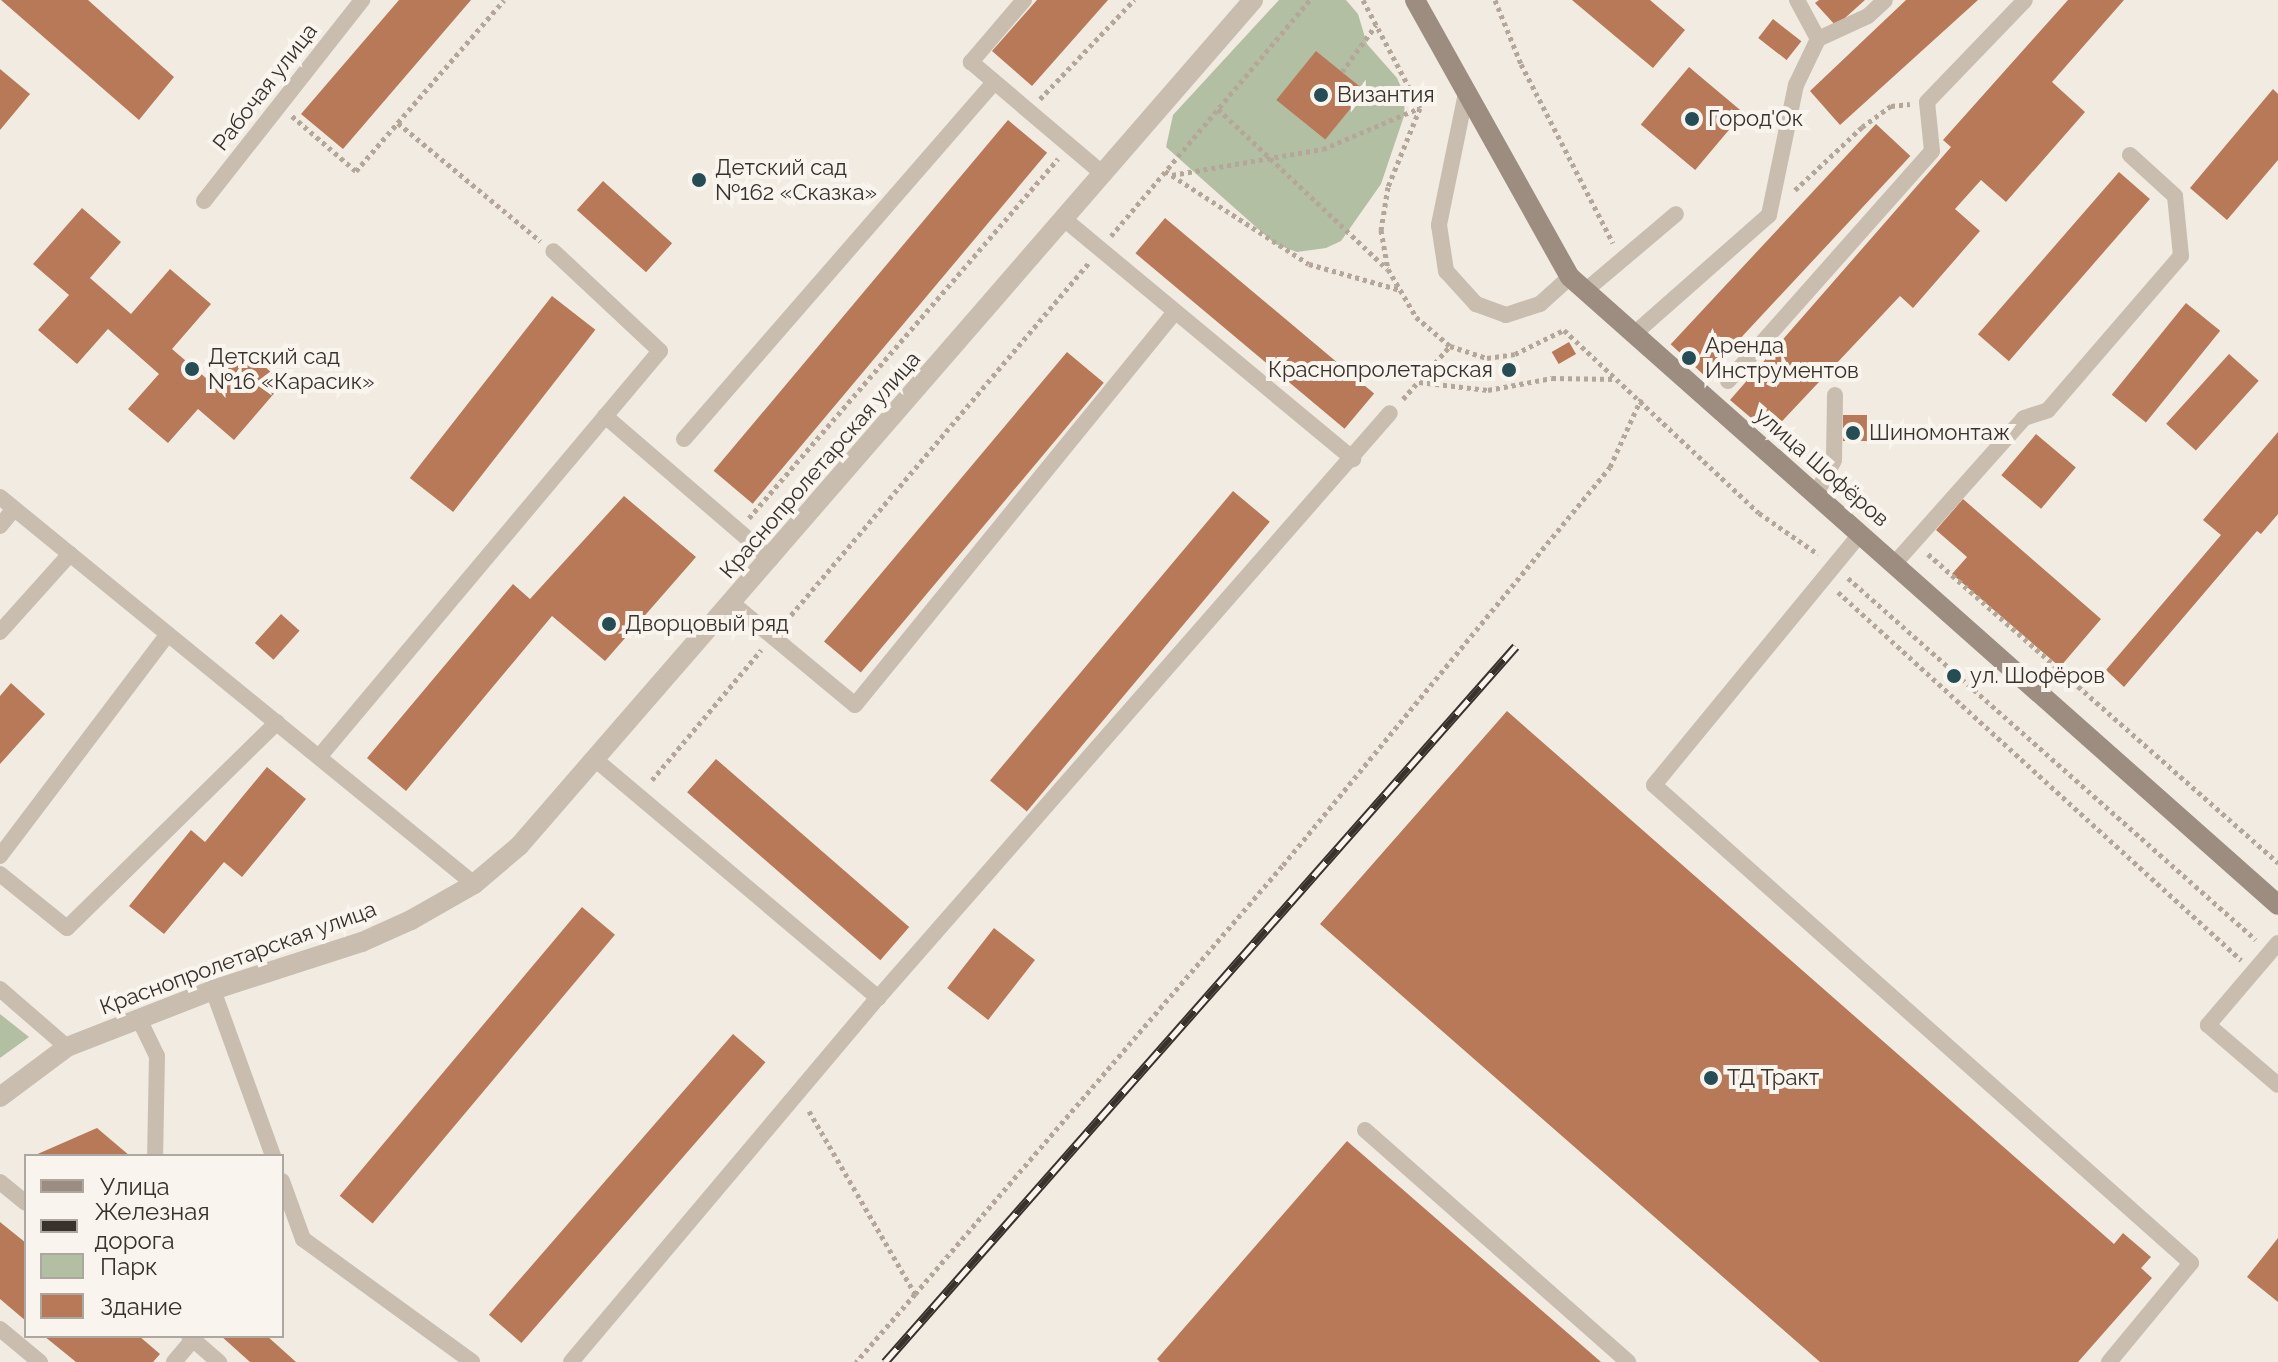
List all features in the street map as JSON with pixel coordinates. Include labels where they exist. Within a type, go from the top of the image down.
[{"type":"street","name":"Краснопролетарская улица","points":[[0,1097],[67,1047],[213,990],[362,942],[474,884],[519,846],[597,761],[1253,0]]},
{"type":"street","name":"улица Шофёров","points":[[1415,0],[1465,98],[1578,284],[2278,905]]},
{"type":"lane","name":"Рабочая улица","points":[[204,201],[362,0]]},
{"type":"lane","points":[[1024,0],[971,62],[1103,174]]},
{"type":"lane","points":[[1797,0],[1818,39]]},
{"type":"lane","points":[[1634,334],[1769,215],[1796,85],[1818,39],[1868,16],[1885,0]]},
{"type":"lane","points":[[1728,381],[1932,151],[1927,102],[2025,0]]},
{"type":"lane","points":[[684,439],[994,82]]},
{"type":"lane","points":[[1465,98],[1439,225],[1446,271],[1476,304],[1506,315],[1540,304],[1623,261],[1676,214]]},
{"type":"lane","points":[[1895,563],[2024,418],[2048,410],[2181,256],[2175,196],[2130,155]]},
{"type":"lane","points":[[1064,219],[1353,459]]},
{"type":"lane","points":[[319,757],[660,351],[553,251]]},
{"type":"lane","points":[[733,604],[855,705],[1175,312]]},
{"type":"lane","points":[[1816,494],[1834,460],[1835,395]]},
{"type":"lane","points":[[571,1362],[878,998],[1353,459],[1390,413]]},
{"type":"lane","points":[[605,416],[771,559]]},
{"type":"lane","points":[[0,497],[474,884]]},
{"type":"lane","points":[[0,526],[14,509]]},
{"type":"lane","points":[[1861,533],[1654,785],[2191,1263],[2109,1362]]},
{"type":"lane","points":[[0,632],[70,554]]},
{"type":"lane","points":[[0,856],[168,634]]},
{"type":"lane","points":[[0,874],[67,928],[277,722]]},
{"type":"lane","points":[[597,761],[641,793],[878,998]]},
{"type":"lane","points":[[2274,948],[2208,1025],[2278,1085]]},
{"type":"lane","points":[[0,989],[67,1047]]},
{"type":"lane","points":[[213,990],[272,1154]]},
{"type":"lane","points":[[139,1019],[157,1056],[155,1154]]},
{"type":"lane","points":[[1365,1130],[1628,1362]]},
{"type":"lane","points":[[0,1182],[24,1201]]},
{"type":"lane","points":[[284,1187],[303,1239],[472,1362]]},
{"type":"lane","points":[[0,1329],[40,1362]]},
{"type":"lane","points":[[174,1362],[191,1338],[219,1362]]},
{"type":"path","points":[[279,105],[356,171],[504,0]]},
{"type":"path","points":[[1029,111],[1134,0]]},
{"type":"path","points":[[641,793],[1099,250],[1168,173],[1310,0]]},
{"type":"path","points":[[1168,173],[1323,149],[1420,108],[1363,0]]},
{"type":"path","points":[[1495,0],[1521,64],[1623,261]]},
{"type":"path","points":[[1342,72],[1376,25]]},
{"type":"path","points":[[1769,215],[1871,120],[1891,106],[1927,102]]},
{"type":"path","points":[[1218,109],[1388,269]]},
{"type":"path","points":[[398,123],[553,251]]},
{"type":"path","points":[[738,530],[1070,146]]},
{"type":"path","points":[[1168,173],[1309,264],[1400,290]]},
{"type":"path","points":[[1564,330],[1759,513],[2274,948]]},
{"type":"path","points":[[1390,413],[1450,346]]},
{"type":"path","points":[[1419,382],[1488,390],[1552,378],[1617,379]]},
{"type":"path","points":[[856,1362],[1283,865],[1610,467],[1641,399]]},
{"type":"path","points":[[1915,543],[2278,863]]},
{"type":"path","points":[[1828,572],[2254,971]]},
{"type":"path","points":[[798,1093],[915,1294]]},
{"type":"green space","points":[[1279,0],[1346,0],[1358,14],[1367,44],[1397,78],[1405,96],[1404,116],[1381,184],[1341,241],[1326,248],[1297,252],[1275,244],[1166,147],[1173,115]]},
{"type":"green space","points":[[0,1014],[29,1037],[0,1058]]},
{"type":"building","points":[[1,0],[88,0],[174,77],[139,120]]},
{"type":"building","points":[[399,0],[471,0],[343,149],[301,114]]},
{"type":"building","points":[[1037,0],[1108,0],[1032,86],[992,51]]},
{"type":"building","points":[[1572,0],[1650,0],[1685,30],[1653,68]]},
{"type":"building","points":[[1819,0],[1865,0],[1836,26],[1815,3]]},
{"type":"building","points":[[1906,0],[1978,0],[1840,125],[1810,91]]},
{"type":"building","points":[[2068,0],[2124,0],[2052,82],[2085,112],[2006,202],[1981,180],[1955,209],[1980,231],[1913,308],[1900,296],[1770,434],[1730,400],[1951,147],[1943,140]]},
{"type":"building","points":[[1773,19],[1801,41],[1787,60],[1758,38]]},
{"type":"building","name":"Византия","points":[[1316,51],[1365,91],[1325,140],[1276,100]]},
{"type":"building","name":"Город'Ок","points":[[1689,67],[1743,113],[1695,170],[1641,124]]},
{"type":"building","points":[[0,69],[30,94],[0,130]]},
{"type":"building","points":[[2273,89],[2278,94],[2278,160],[2227,220],[2190,188]]},
{"type":"building","points":[[1008,120],[1047,153],[753,504],[714,471]]},
{"type":"building","points":[[1876,124],[1910,156],[1705,376],[1671,344]]},
{"type":"building","points":[[2119,172],[2150,199],[2009,361],[1978,334]]},
{"type":"building","points":[[603,181],[672,243],[646,272],[577,210]]},
{"type":"building","points":[[82,208],[121,242],[90,278],[131,314],[170,269],[211,304],[172,349],[214,385],[245,349],[283,383],[234,440],[198,409],[168,443],[128,409],[159,374],[108,329],[77,364],[38,330],[69,295],[33,264]]},
{"type":"building","points":[[1165,218],[1374,393],[1345,429],[1135,253]]},
{"type":"building","points":[[552,296],[595,330],[453,512],[410,478]]},
{"type":"building","points":[[2186,303],[2220,331],[2146,422],[2112,395]]},
{"type":"building","points":[[1569,342],[1576,354],[1559,364],[1552,352]]},
{"type":"building","points":[[1067,352],[1104,383],[861,672],[824,642]]},
{"type":"building","points":[[2229,354],[2259,381],[2196,451],[2166,424]]},
{"type":"building","points":[[1843,415],[1867,415],[1867,441],[1843,441]]},
{"type":"building","points":[[2278,432],[2278,514],[2261,534],[2257,531],[2124,687],[2106,670],[2221,535],[2203,520]]},
{"type":"building","points":[[2036,434],[2076,467],[2041,509],[2001,475]]},
{"type":"building","points":[[1233,491],[1270,522],[1027,811],[990,781]]},
{"type":"building","points":[[624,496],[696,557],[605,661],[552,616],[406,791],[367,758],[513,584],[530,599]]},
{"type":"building","points":[[1963,499],[2101,619],[2060,667],[1952,574],[1967,557],[1936,530]]},
{"type":"building","points":[[281,614],[300,631],[273,660],[255,643]]},
{"type":"building","points":[[11,683],[45,714],[0,764],[0,696]]},
{"type":"building","name":"ТД Тракт","points":[[1507,711],[2114,1244],[2123,1233],[2151,1257],[2141,1268],[2152,1278],[2078,1362],[1820,1362],[1320,924]]},
{"type":"building","points":[[716,759],[909,927],[880,960],[687,792]]},
{"type":"building","points":[[267,767],[306,799],[242,877],[224,862],[164,934],[129,906],[191,830],[205,842]]},
{"type":"building","points":[[582,907],[615,935],[373,1223],[340,1196]]},
{"type":"building","points":[[994,928],[1035,960],[988,1020],[947,988]]},
{"type":"building","points":[[733,1034],[765,1062],[521,1343],[489,1315]]},
{"type":"building","points":[[97,1128],[128,1154],[38,1154]]},
{"type":"building","points":[[1347,1141],[1601,1362],[1160,1362],[1157,1359]]},
{"type":"building","points":[[0,1222],[24,1241],[24,1319],[0,1299]]},
{"type":"building","points":[[2278,1238],[2278,1302],[2247,1277]]},
{"type":"building","points":[[46,1338],[141,1338],[160,1354],[153,1362],[76,1362]]},
{"type":"building","points":[[223,1338],[269,1338],[296,1362],[250,1362]]},
{"type":"railway","points":[[885,1362],[1516,646]]},
{"type":"place","name":"Византия","points":[[1321,95]]},
{"type":"place","name":"Город'Ок","points":[[1692,119]]},
{"type":"place","name":"Детский сад №162 «Сказка»","points":[[699,180]]},
{"type":"place","name":"Аренда Инструментов","points":[[1689,358]]},
{"type":"place","name":"Детский сад №16 «Карасик»","points":[[192,369]]},
{"type":"place","name":"Краснопролетарская","points":[[1509,370]]},
{"type":"place","name":"Шиномонтаж","points":[[1853,433]]},
{"type":"place","name":"Дворцовый ряд","points":[[609,624]]},
{"type":"place","name":"ул. Шофёров","points":[[1954,676]]},
{"type":"place","name":"ТД Тракт","points":[[1711,1078]]}]
